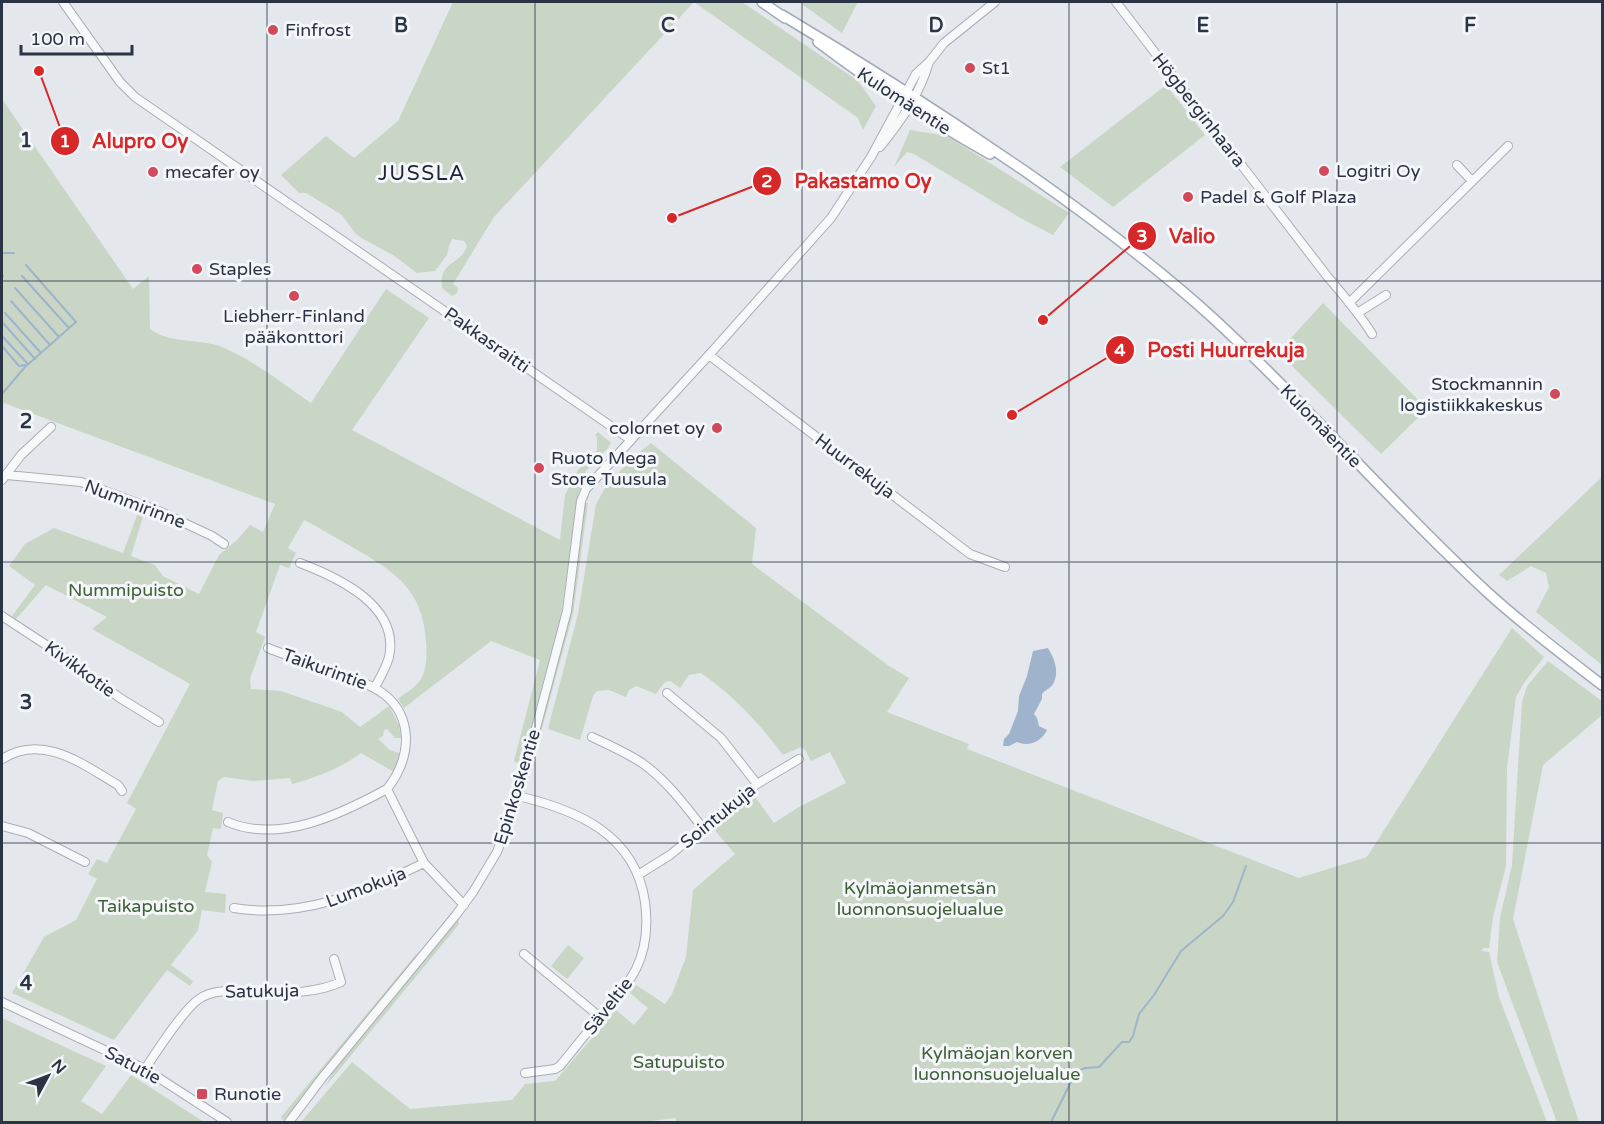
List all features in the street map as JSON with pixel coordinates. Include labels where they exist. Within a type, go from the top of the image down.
[{"type":"main road","name":"Kulomäentie","points":[[762,2],[847,64],[903,95],[1032,177],[1132,250],[1212,318],[1258,361],[1400,507],[1486,591],[1527,627],[1602,685]]},
{"type":"street","name":"Pakkasraitti","points":[[63,2],[120,82],[135,97],[631,440]]},
{"type":"street","points":[[631,440],[831,218],[871,157],[916,74],[944,43],[995,2]]},
{"type":"street","name":"Högberginhaara","points":[[1116,2],[1349,303],[1359,312],[1372,334]]},
{"type":"street","points":[[871,157],[893,132],[912,101],[924,79],[929,62]]},
{"type":"street","points":[[1349,303],[1508,146]]},
{"type":"street","points":[[1457,165],[1472,181]]},
{"type":"street","points":[[1359,312],[1386,295]]},
{"type":"street","name":"Huurrekuja","points":[[709,355],[970,554],[1005,567]]},
{"type":"street","points":[[4,478],[21,455],[51,427]]},
{"type":"street","name":"Epinkoskentie","points":[[289,1122],[322,1078],[410,974],[464,905],[497,852],[518,796],[567,611],[583,496],[593,479],[631,440]]},
{"type":"street","name":"Nummirinne","points":[[4,478],[29,476],[81,482],[160,512],[224,544]]},
{"type":"street","points":[[300,563],[361,594],[382,616],[389,636],[389,653],[375,687]]},
{"type":"street","name":"Kivikkotie","points":[[2,616],[63,656],[120,698],[159,722]]},
{"type":"street","name":"Taikurintie","points":[[268,648],[375,687],[396,707],[405,730],[405,750],[399,771],[387,789]]},
{"type":"street","points":[[667,693],[721,738],[757,784]]},
{"type":"street","points":[[592,737],[634,758],[653,772],[673,791],[702,827]]},
{"type":"street","points":[[2,759],[15,752],[32,748],[55,751],[118,785],[122,791]]},
{"type":"street","name":"Sointukuja","points":[[638,875],[670,855],[757,784],[800,759]]},
{"type":"street","points":[[228,822],[243,828],[281,828],[304,825],[341,812],[387,789],[424,863],[464,905]]},
{"type":"street","name":"Säveltie","points":[[518,796],[576,815],[594,824],[618,844],[638,875],[643,888],[647,917],[644,945],[639,963],[628,983],[560,1066],[555,1069],[525,1073]]},
{"type":"street","points":[[2,826],[28,833],[85,862]]},
{"type":"street","name":"Lumokuja","points":[[234,908],[258,911],[283,910],[322,904],[373,888],[424,863]]},
{"type":"street","points":[[524,954],[600,1017]]},
{"type":"street","name":"Satukuja","points":[[145,1069],[188,1011],[205,995],[218,991],[295,992],[329,987],[341,982],[334,958]]},
{"type":"street","name":"Satutie","points":[[2,1002],[145,1069],[227,1122]]},
{"type":"green space","points":[[453,2],[694,2],[494,217],[453,284],[458,288],[457,293],[452,296],[442,288],[442,279],[447,268],[464,252],[467,246],[464,241],[452,239],[447,255],[435,271],[417,273],[393,255],[355,233],[342,215],[306,193],[299,193],[281,175],[326,136],[354,158],[398,121]]},
{"type":"green space","points":[[694,2],[742,2],[858,81],[876,106],[863,130],[858,118]]},
{"type":"green space","points":[[799,2],[858,2],[842,33]]},
{"type":"green space","points":[[1166,85],[1205,135],[1113,207],[1060,167]]},
{"type":"green space","points":[[2,99],[133,289],[149,276],[150,329],[157,333],[173,339],[208,343],[228,349],[311,403],[386,289],[429,318],[352,430],[560,540],[565,495],[578,470],[597,450],[595,435],[598,432],[611,443],[585,472],[587,474],[578,494],[561,615],[521,765],[514,761],[540,660],[491,641],[404,708],[398,699],[419,682],[425,668],[426,642],[419,608],[404,584],[393,574],[352,547],[304,520],[288,548],[296,553],[289,568],[280,565],[256,632],[265,637],[250,679],[251,689],[281,691],[342,712],[360,727],[389,706],[399,725],[401,738],[395,738],[387,729],[378,739],[390,750],[401,754],[394,772],[361,753],[328,772],[292,784],[290,778],[253,781],[224,777],[218,781],[212,810],[223,813],[221,828],[213,828],[207,855],[212,862],[205,892],[226,894],[225,913],[202,910],[198,930],[171,965],[193,981],[190,986],[167,970],[114,1040],[12,993],[44,937],[76,920],[97,879],[88,874],[97,859],[107,863],[136,809],[127,803],[190,684],[92,629],[107,617],[46,585],[16,619],[12,616],[35,585],[9,566],[25,544],[54,528],[123,553],[139,510],[144,513],[131,556],[155,565],[163,576],[199,594],[219,555],[250,525],[263,532],[275,504],[4,403],[2,406]]},
{"type":"green space","points":[[910,130],[947,136],[1069,213],[1053,235],[914,154],[907,152],[894,167]]},
{"type":"green space","points":[[1323,303],[1427,409],[1381,454],[1278,352]]},
{"type":"green space","points":[[651,443],[756,528],[752,564],[889,666],[909,678],[887,712],[969,744],[967,749],[1299,878],[1367,857],[1512,628],[1544,657],[1516,697],[1507,768],[1506,866],[1493,917],[1489,948],[1483,948],[1482,951],[1489,952],[1499,997],[1547,1122],[676,1122],[676,1118],[643,1122],[301,1122],[352,1062],[410,1109],[512,1100],[525,1084],[555,1081],[616,1010],[634,1025],[648,1008],[630,993],[636,985],[665,1004],[672,994],[686,957],[693,890],[735,854],[712,827],[753,794],[774,823],[797,808],[846,783],[830,752],[811,761],[801,747],[783,755],[745,711],[701,673],[689,675],[680,688],[670,681],[665,682],[656,694],[636,686],[629,690],[626,697],[609,690],[597,691],[593,696],[580,740],[548,729],[578,614],[596,504],[605,488],[632,458]]},
{"type":"green space","points":[[1602,477],[1602,665],[1536,612],[1549,587],[1546,573],[1531,566],[1507,581],[1499,575]]},
{"type":"green space","points":[[585,503],[588,503],[573,614],[527,778],[570,616]]},
{"type":"green space","points":[[1548,661],[1602,701],[1602,715],[1543,765],[1513,919],[1579,1122],[1557,1122],[1497,962],[1500,918],[1512,865],[1522,702],[1527,686]]},
{"type":"green space","points":[[458,920],[459,924],[325,1087],[333,1072]]},
{"type":"green space","points":[[568,945],[584,958],[567,979],[551,966]]},
{"type":"green space","points":[[418,952],[411,965],[283,1121],[281,1117]]},
{"type":"green space","points":[[2,1018],[106,1066],[81,1101],[102,1114],[131,1075],[204,1122],[2,1122]]},
{"type":"water","points":[[1048,648],[1055,665],[1056,675],[1052,685],[1042,694],[1042,699],[1034,714],[1039,726],[1047,730],[1041,738],[1034,742],[1026,744],[1017,742],[1003,746],[1004,739],[1009,734],[1018,711],[1019,696],[1033,651]]},
{"type":"waterway","points":[[2,253],[14,253]]},
{"type":"waterway","points":[[2,394],[25,367],[76,322],[26,265]]},
{"type":"waterway","points":[[22,276],[68,327]]},
{"type":"waterway","points":[[15,288],[59,337]]},
{"type":"waterway","points":[[11,301],[50,345]]},
{"type":"waterway","points":[[5,313],[41,353]]},
{"type":"waterway","points":[[3,323],[35,359]]},
{"type":"waterway","points":[[2,336],[28,364]]},
{"type":"waterway","points":[[2,346],[19,366],[25,365]]},
{"type":"waterway","points":[[1051,1122],[1076,1072],[1085,1068],[1099,1067],[1122,1042],[1129,1042],[1139,1014],[1154,995],[1181,951],[1223,916],[1233,902],[1246,866]]},
{"type":"place","name":"Finfrost","points":[[273,30]]},
{"type":"place","name":"St1","points":[[970,68]]},
{"type":"place","name":"Alupro Oy","points":[[39,71]]},
{"type":"place","name":"Logitri Oy","points":[[1324,171]]},
{"type":"place","name":"mecafer oy","points":[[153,172]]},
{"type":"place","name":"Padel & Golf Plaza","points":[[1188,197]]},
{"type":"place","name":"Pakastamo Oy","points":[[672,218]]},
{"type":"place","name":"Staples","points":[[197,269]]},
{"type":"place","name":"Liebherr-Finland pääkonttori","points":[[294,296]]},
{"type":"place","name":"Valio","points":[[1043,320]]},
{"type":"place","name":"Stockmannin logistiikkakeskus","points":[[1555,394]]},
{"type":"place","name":"Posti Huurrekuja","points":[[1012,415]]},
{"type":"place","name":"colornet oy","points":[[717,428]]},
{"type":"place","name":"Ruoto Mega Store Tuusula","points":[[539,468]]},
{"type":"place","name":"Runotie","points":[[202,1094]]},
{"type":"district","name":"JUSSLA","points":[[422,173]]},
{"type":"park label","name":"Nummipuisto","points":[[126,590]]},
{"type":"park label","name":"Kylmäojanmetsän luonnonsuojelualue","points":[[920,898]]},
{"type":"park label","name":"Taikapuisto","points":[[146,906]]},
{"type":"park label","name":"Satupuisto","points":[[679,1062]]},
{"type":"park label","name":"Kylmäojan korven luonnonsuojelualue","points":[[997,1063]]}]
